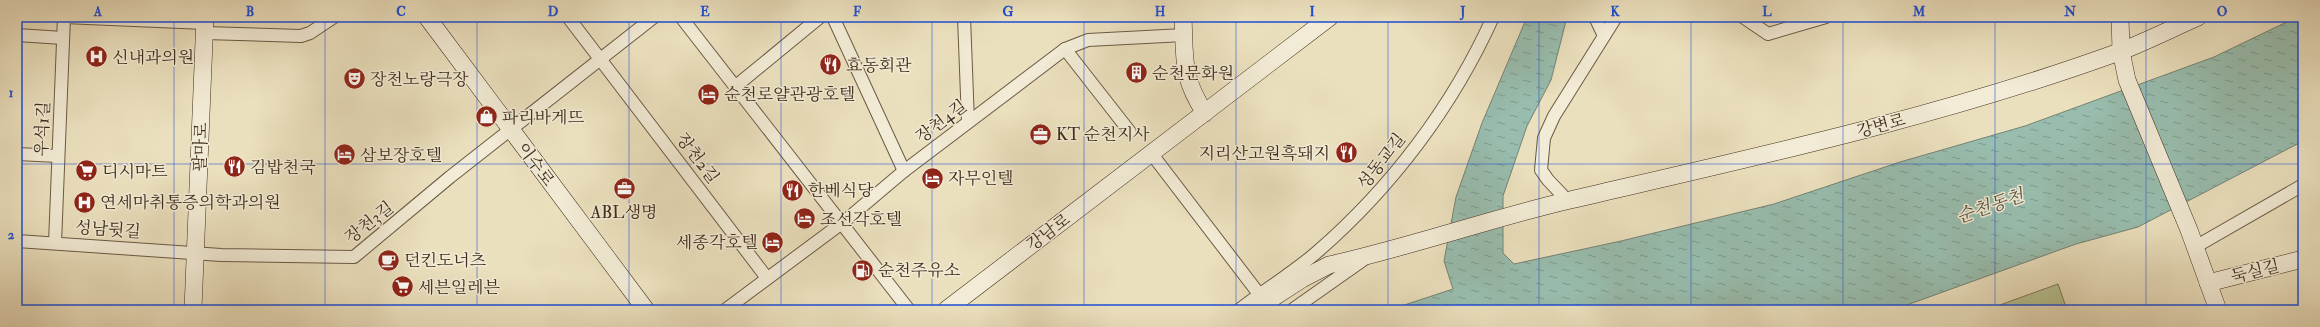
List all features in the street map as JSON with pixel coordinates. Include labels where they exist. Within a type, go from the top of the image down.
[{"type":"main road","name":"이수로","points":[[427,17],[646,310]]},
{"type":"main road","points":[[1183,17],[1186,74],[1193,94],[1206,112]]},
{"type":"main road","name":"강남로","points":[[946,310],[1330,17]]},
{"type":"main road","points":[[2120,17],[2121,51],[2127,80],[2189,230],[2218,310]]},
{"type":"main road","name":"강변로","points":[[1368,256],[1561,202],[1791,150],[1996,93],[2121,51],[2198,17]]},
{"type":"main road","name":"팔마로","points":[[193,309],[205,24]]},
{"type":"main road","points":[[1254,310],[1302,279],[1329,265],[1368,256]]},
{"type":"main road","points":[[1275,310],[1320,280],[1368,256]]},
{"type":"main road","name":"둑실길","points":[[2208,283],[2303,259]]},
{"type":"street","points":[[64,17],[205,24],[301,36],[310,33],[334,17]]},
{"type":"street","name":"우석1길","points":[[55,243],[64,17]]},
{"type":"street","name":"장천2길","points":[[568,17],[602,59],[767,278]]},
{"type":"street","points":[[511,131],[654,17]]},
{"type":"street","points":[[681,17],[910,310]]},
{"type":"street","points":[[736,86],[820,17]]},
{"type":"street","points":[[833,17],[904,171]]},
{"type":"street","points":[[964,17],[968,122]]},
{"type":"street","name":"성동교길","points":[[1259,294],[1316,252],[1385,187],[1438,113],[1461,77],[1493,17]]},
{"type":"street","points":[[1594,17],[1604,36]]},
{"type":"street","points":[[1561,202],[1542,170],[1544,138],[1554,116],[1616,17]]},
{"type":"street","points":[[1743,17],[1768,34],[1826,17]]},
{"type":"street","points":[[17,35],[63,38]]},
{"type":"street","name":"장천4길","points":[[725,310],[841,223],[904,171],[1065,49],[1078,43],[1096,39],[1184,35]]},
{"type":"street","points":[[1065,49],[1130,132]]},
{"type":"street","name":"장천3길","points":[[196,253],[281,257],[354,257],[450,178],[511,131]]},
{"type":"street","points":[[1151,153],[1259,294]]},
{"type":"street","points":[[17,154],[58,156]]},
{"type":"street","points":[[2195,247],[2303,185]]},
{"type":"street","name":"성남뒷길","points":[[17,241],[196,253]]},
{"type":"street","points":[[1292,310],[1368,256]]},
{"type":"street","points":[[1239,310],[1259,294]]},
{"type":"street","points":[[1247,310],[1259,294]]},
{"type":"shaded area","points":[[2058,284],[2067,310],[1986,310]]},
{"type":"water","name":"순천동천","points":[[1527,17],[1567,17],[1551,80],[1527,126],[1503,196],[1503,253],[1514,264],[1621,241],[1774,204],[1900,162],[2025,126],[2214,57],[2297,17],[2303,17],[2303,141],[2138,227],[2076,244],[1893,310],[1389,310],[1453,289],[1444,261],[1456,197],[1482,123]]},
{"type":"place","name":"신내과의원","points":[[97,57]]},
{"type":"place","name":"효동회관","points":[[830,65]]},
{"type":"place","name":"순천문화원","points":[[1137,73]]},
{"type":"place","name":"장천노랑극장","points":[[354,79]]},
{"type":"place","name":"순천로얄관광호텔","points":[[709,94]]},
{"type":"place","name":"파리바게뜨","points":[[486,117]]},
{"type":"place","name":"KT 순천지사","points":[[1040,134]]},
{"type":"place","name":"지리산고원흑돼지","points":[[1346,153]]},
{"type":"place","name":"삼보장호텔","points":[[345,155]]},
{"type":"place","name":"김밥천국","points":[[235,167]]},
{"type":"place","name":"디시마트","points":[[87,171]]},
{"type":"place","name":"자무인텔","points":[[933,178]]},
{"type":"place","name":"ABL생명","points":[[624,188]]},
{"type":"place","name":"한베식당","points":[[793,190]]},
{"type":"place","name":"연세마취통증의학과의원","points":[[85,202]]},
{"type":"place","name":"조선각호텔","points":[[805,219]]},
{"type":"place","name":"세종각호텔","points":[[773,242]]},
{"type":"place","name":"던킨도너츠","points":[[389,260]]},
{"type":"place","name":"순천주유소","points":[[863,270]]},
{"type":"place","name":"세븐일레븐","points":[[402,287]]}]
